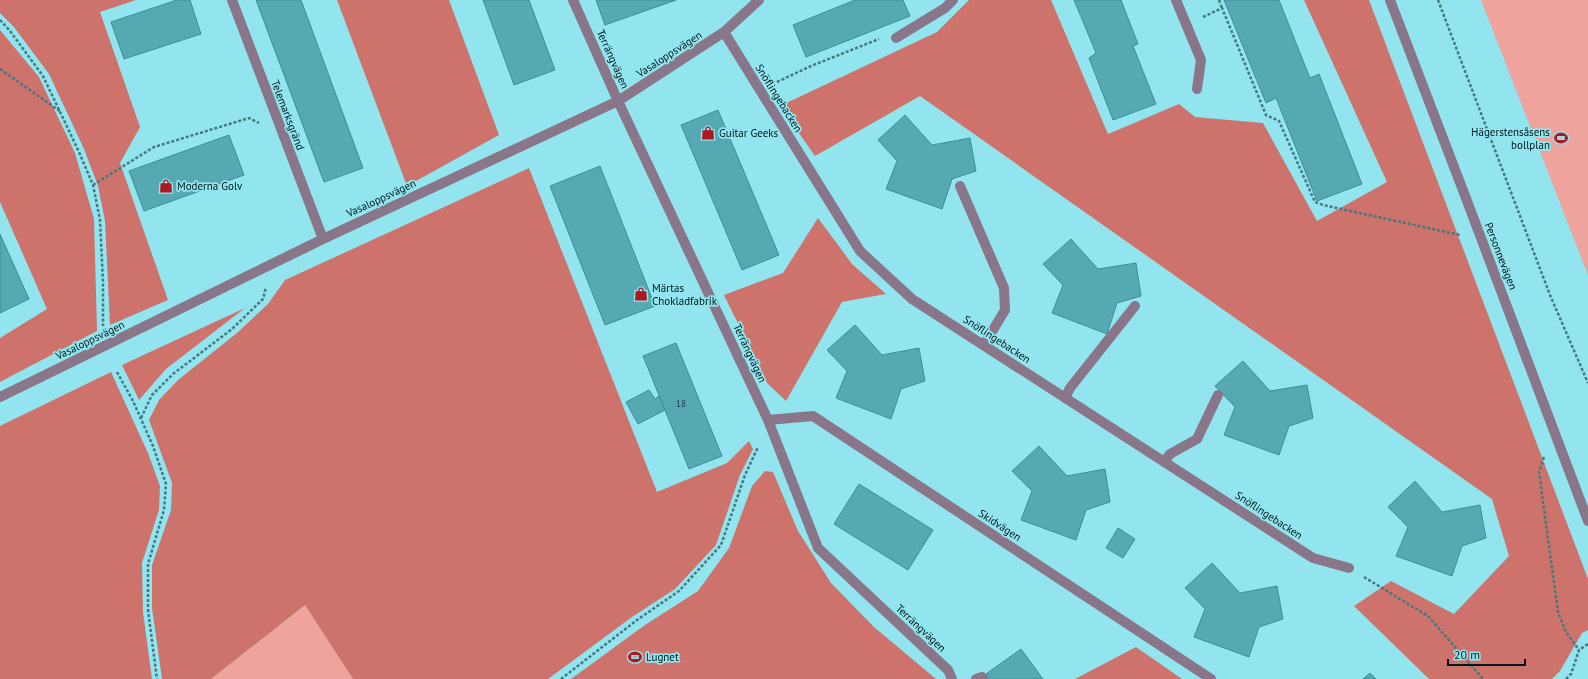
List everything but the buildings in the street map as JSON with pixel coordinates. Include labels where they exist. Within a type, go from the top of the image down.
[{"type":"street","name":"Telemarksgränd","points":[[232,0],[323,239]]},
{"type":"street","name":"Terrängvägen","points":[[573,0],[618,101],[768,420],[818,548],[948,670],[952,679]]},
{"type":"street","name":"Vasaloppsvägen","points":[[0,397],[272,263],[618,101],[724,32],[759,0]]},
{"type":"street","points":[[896,38],[945,8],[953,0]]},
{"type":"street","points":[[1176,0],[1201,60],[1197,89]]},
{"type":"street","name":"Personnevägen","points":[[1390,0],[1588,521]]},
{"type":"street","name":"Snöflingebacken","points":[[724,32],[860,252],[912,299],[1313,558],[1349,568]]},
{"type":"street","points":[[960,186],[1004,288],[1005,310],[984,345]]},
{"type":"street","points":[[1065,398],[1070,388],[1135,306]]},
{"type":"street","points":[[1164,462],[1170,454],[1197,439],[1218,395]]},
{"type":"street","name":"Skidvägen","points":[[768,420],[813,416],[1211,679]]},
{"type":"street","points":[[976,679],[983,679]]},
{"type":"path","points":[[1219,0],[1266,115],[1279,121],[1314,202],[1323,206],[1482,239]]},
{"type":"path","points":[[1438,0],[1550,295],[1588,383]]},
{"type":"path","points":[[1186,24],[1222,8]]},
{"type":"path","points":[[0,20],[10,30],[43,76],[93,185],[100,220],[103,282],[103,331]]},
{"type":"path","points":[[787,77],[876,39],[896,38]]},
{"type":"path","points":[[0,69],[61,113]]},
{"type":"path","points":[[93,185],[154,147],[249,118],[282,133]]},
{"type":"path","points":[[141,418],[152,396],[173,374],[232,329],[263,299],[272,263]]},
{"type":"path","points":[[118,372],[141,418],[153,446],[166,484],[164,510],[148,564],[148,610],[157,679]]},
{"type":"path","points":[[561,679],[637,620],[679,591],[722,545],[745,475],[768,420]]},
{"type":"path","points":[[1554,431],[1539,472],[1558,612],[1566,632],[1579,650]]},
{"type":"path","points":[[1349,568],[1428,616],[1483,679]]},
{"type":"path","points":[[1566,679],[1571,674],[1579,650],[1588,644]]},
{"type":"shaded area","points":[[0,0],[136,0],[100,12],[140,127],[120,163],[168,300],[110,325],[105,221],[98,186],[84,149],[49,74],[14,27],[0,13]]},
{"type":"shaded area","points":[[337,0],[449,0],[499,135],[407,186]]},
{"type":"shaded area","points":[[969,0],[1051,0],[1108,134],[1179,104],[1195,117],[1263,123],[1317,221],[1387,182],[1304,0],[1369,0],[1588,579],[1588,630],[1582,633],[1560,671],[1552,679],[1429,679],[1354,606],[1391,581],[1454,614],[1509,556],[1492,499],[920,96],[815,156],[780,106],[937,32]]},
{"type":"shaded area","name":"Hägerstensåsens bollplan","points":[[1481,0],[1588,0],[1588,275]]},
{"type":"shaded area","points":[[0,30],[39,77],[75,153],[94,219],[97,331],[0,382],[0,338],[47,309],[0,202]]},
{"type":"shaded area","points":[[529,168],[657,492],[727,463],[749,441],[753,449],[740,475],[716,545],[675,589],[632,617],[548,679],[353,679],[305,605],[211,679],[162,679],[152,608],[152,565],[171,510],[172,483],[149,420],[159,400],[178,380],[237,333],[268,304],[285,280]]},
{"type":"shaded area","points":[[818,218],[852,264],[886,294],[842,302],[786,401],[767,383],[724,295],[783,273]]},
{"type":"shaded area","points":[[245,308],[166,369],[139,400],[122,365]]},
{"type":"shaded area","points":[[111,372],[148,453],[160,486],[159,510],[142,563],[143,612],[152,679],[0,679],[0,426]]},
{"type":"shaded area","points":[[765,471],[773,472],[798,531],[831,583],[874,627],[936,679],[571,679],[645,625],[698,591],[729,548],[752,486]]},
{"type":"shaded area","points":[[305,605],[353,679],[211,679]]},
{"type":"shaded area","points":[[1136,647],[1182,679],[1075,679]]},
{"type":"place","name":"Guitar Geeks","points":[[708,133]]},
{"type":"place","name":"Hägerstensåsens bollplan","points":[[1561,138]]},
{"type":"place","name":"Moderna Golv","points":[[166,186]]},
{"type":"place","name":"Märtas Chokladfabrik","points":[[641,294]]},
{"type":"place","name":"Lugnet","points":[[635,657]]}]
